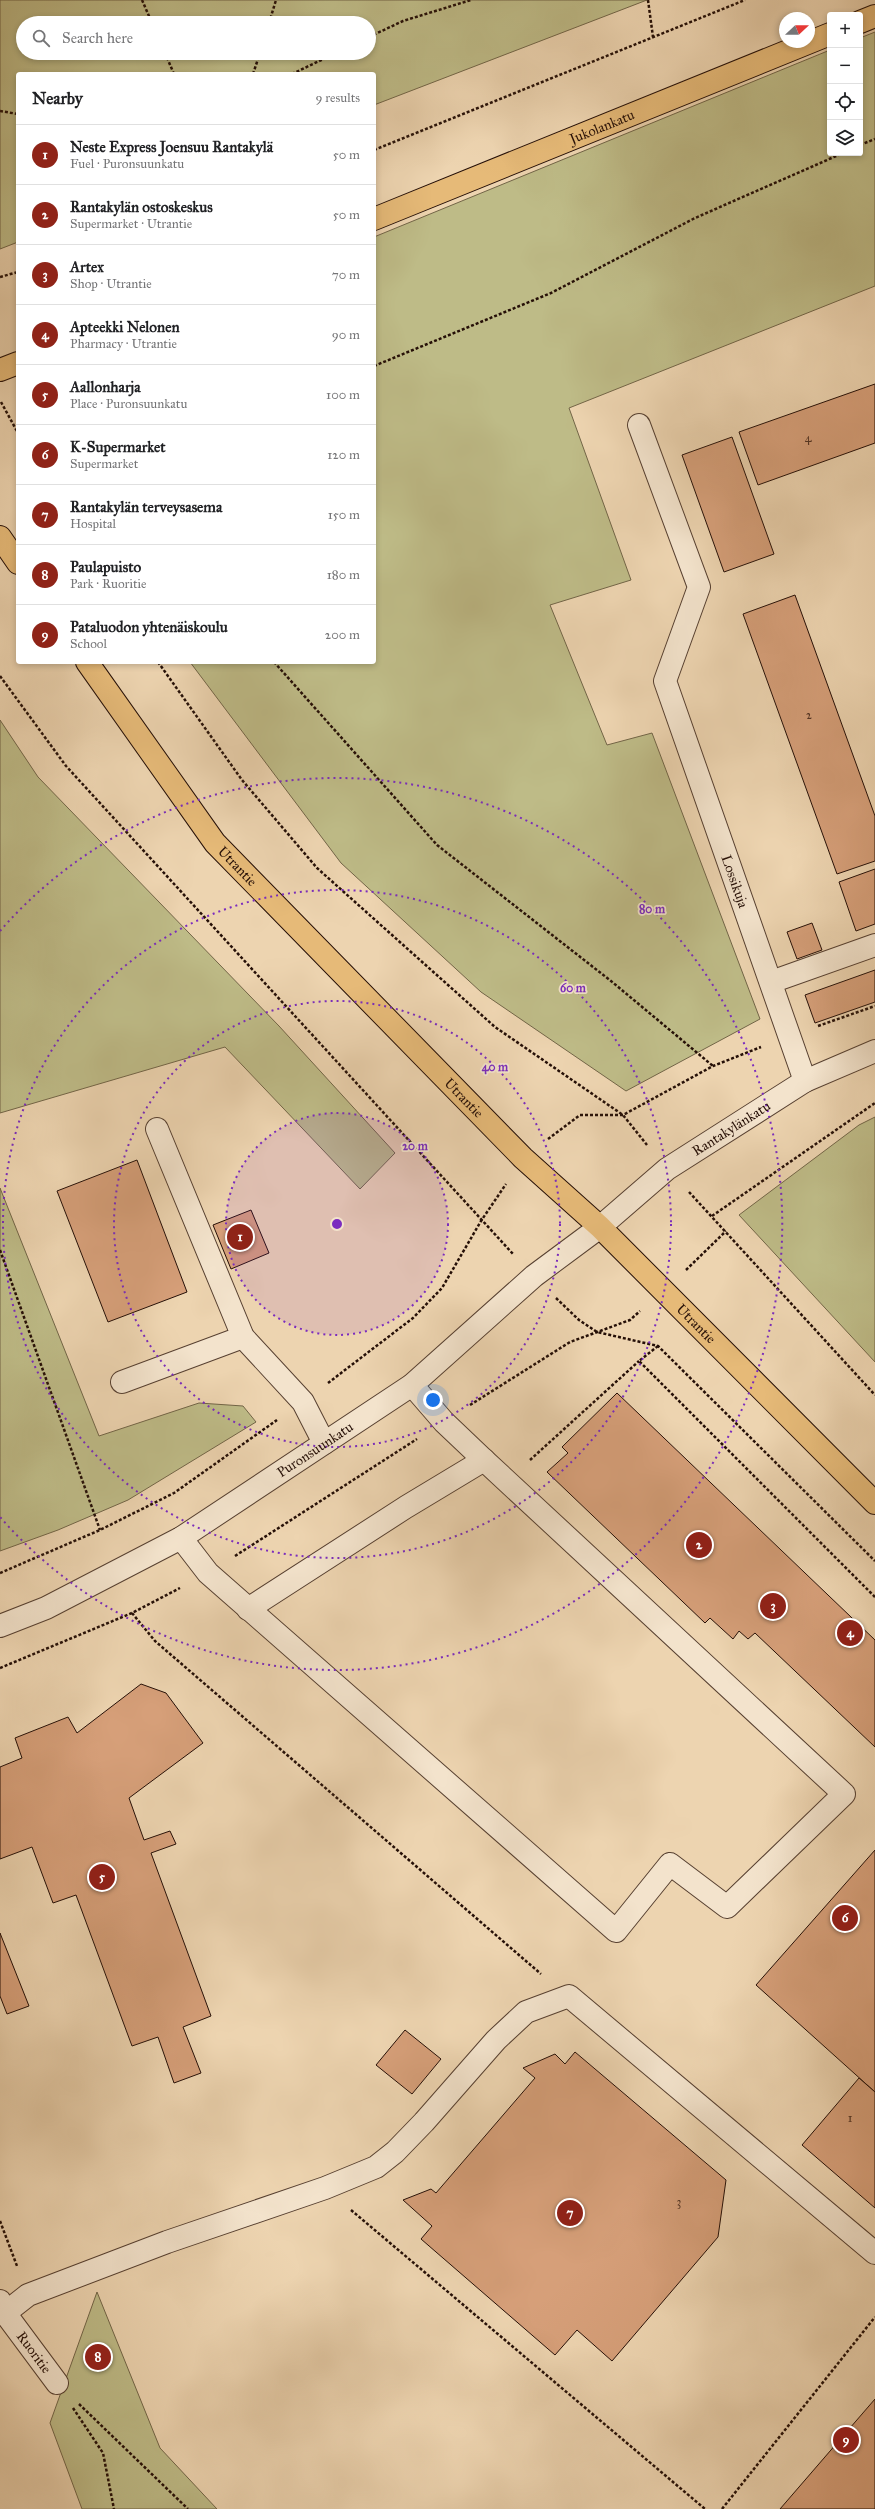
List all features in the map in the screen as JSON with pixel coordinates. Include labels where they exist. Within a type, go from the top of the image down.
[{"type":"main road","points":[[863,21],[875,16]]},
{"type":"main road","name":"Jukolankatu","points":[[376,218],[827,35]]},
{"type":"main road","points":[[0,370],[16,364]]},
{"type":"main road","points":[[0,537],[16,560]]},
{"type":"main road","name":"Utrantie","points":[[88,664],[214,843],[523,1158],[600,1227],[663,1292],[875,1503]]},
{"type":"street","name":"Lossikuja","points":[[639,425],[699,587],[665,681],[805,1080]]},
{"type":"street","points":[[770,982],[875,945]]},
{"type":"street","name":"Rantakylänkatu","points":[[600,1227],[667,1169],[805,1080],[875,1051]]},
{"type":"street","points":[[158,1129],[243,1337],[303,1402],[324,1443]]},
{"type":"street","name":"Puronsuunkatu","points":[[0,1626],[46,1608],[181,1538],[412,1385],[534,1276],[600,1227]]},
{"type":"street","points":[[122,1382],[243,1337]]},
{"type":"street","points":[[181,1538],[208,1573],[616,1932],[670,1864],[727,1907],[844,1794],[484,1460],[444,1422],[412,1385]]},
{"type":"street","points":[[248,1609],[406,1507],[484,1460]]},
{"type":"street","points":[[2,2307],[28,2295],[167,2242],[325,2188],[376,2167],[395,2152],[424,2122],[496,2040],[526,2012],[568,1996],[875,2253]]},
{"type":"street","name":"Ruoritie","points":[[2,2307],[57,2383]]},
{"type":"path","points":[[142,0],[149,16]]},
{"type":"path","points":[[271,16],[276,0]]},
{"type":"path","points":[[376,34],[403,21],[471,0]]},
{"type":"path","points":[[648,0],[653,37]]},
{"type":"path","points":[[376,149],[745,0]]},
{"type":"path","points":[[168,60],[173,72]]},
{"type":"path","points":[[254,72],[258,60]]},
{"type":"path","points":[[296,72],[321,60]]},
{"type":"path","points":[[0,111],[16,114]]},
{"type":"path","points":[[863,145],[875,139]]},
{"type":"path","points":[[376,365],[551,294],[695,218],[836,156]]},
{"type":"path","points":[[0,278],[16,273]]},
{"type":"path","points":[[0,400],[16,426]]},
{"type":"path","points":[[159,664],[242,780],[317,868],[495,1027],[623,1115],[667,1169],[726,1231],[875,1395]]},
{"type":"path","points":[[0,1573],[100,1530],[174,1493],[303,1402],[413,1318],[442,1288],[481,1221],[523,1158],[580,1115],[623,1115],[712,1066],[610,981],[437,845],[276,664]]},
{"type":"path","points":[[0,676],[66,766],[481,1221],[534,1276],[579,1320],[597,1332],[658,1346],[875,1561]]},
{"type":"path","points":[[712,1216],[875,1102]]},
{"type":"path","points":[[0,1668],[132,1613],[208,1573],[570,1342],[630,1320],[663,1292],[726,1231]]},
{"type":"path","points":[[0,1250],[100,1530]]},
{"type":"path","points":[[507,1481],[639,1361],[658,1346]]},
{"type":"path","points":[[639,1361],[875,1597]]},
{"type":"path","points":[[132,1613],[155,1641],[568,1996]]},
{"type":"path","points":[[325,2188],[705,2509]]},
{"type":"path","points":[[722,2509],[875,2317]]},
{"type":"path","points":[[57,2383],[103,2453],[114,2509]]},
{"type":"path","points":[[57,2383],[188,2509]]},
{"type":"shaded area","points":[[0,0],[647,0],[376,104],[376,72],[16,72],[16,243],[0,249]]},
{"type":"shaded area","points":[[875,32],[875,286],[569,408],[631,580],[550,605],[607,745],[652,733],[760,1019],[626,1091],[481,992],[341,863],[192,664],[376,664],[376,236],[827,51],[827,156],[863,156],[863,37]]},
{"type":"shaded area","points":[[0,720],[38,777],[279,1026],[395,1153],[360,1189],[225,1047],[0,1113]]},
{"type":"shaded area","points":[[875,1117],[875,1362],[739,1215],[859,1125]]},
{"type":"shaded area","points":[[0,1188],[99,1436],[199,1403],[243,1406],[256,1422],[128,1500],[58,1530],[0,1551]]},
{"type":"shaded area","points":[[97,2292],[160,2448],[217,2509],[82,2509],[50,2423]]},
{"type":"building","points":[[875,384],[875,443],[758,485],[739,432]]},
{"type":"building","points":[[732,437],[774,554],[724,572],[682,455]]},
{"type":"building","points":[[795,595],[875,816],[875,861],[837,874],[743,614]]},
{"type":"building","points":[[875,869],[875,924],[856,931],[839,882]]},
{"type":"building","points":[[812,923],[822,950],[797,959],[787,932]]},
{"type":"building","points":[[875,970],[875,1002],[815,1023],[805,995]]},
{"type":"building","points":[[137,1160],[187,1292],[108,1322],[57,1191]]},
{"type":"building","points":[[251,1210],[269,1253],[231,1269],[213,1225]]},
{"type":"building","points":[[617,1393],[875,1640],[875,1747],[755,1633],[748,1639],[739,1631],[733,1639],[710,1618],[705,1623],[547,1472],[568,1453],[562,1447]]},
{"type":"building","points":[[141,1684],[166,1693],[203,1743],[129,1798],[144,1840],[170,1831],[176,1844],[151,1853],[211,2016],[183,2027],[201,2073],[174,2083],[158,2037],[132,2046],[76,1895],[53,1903],[32,1847],[0,1859],[0,1767],[22,1758],[15,1738],[68,1717],[77,1733]]},
{"type":"building","points":[[875,1850],[875,2092],[756,1985]]},
{"type":"building","points":[[0,1933],[29,2006],[7,2014],[0,1996]]},
{"type":"building","points":[[405,2030],[441,2059],[412,2094],[376,2065]]},
{"type":"building","points":[[575,2052],[726,2180],[718,2237],[612,2361],[577,2330],[555,2355],[421,2239],[432,2226],[403,2200],[431,2189],[436,2193],[535,2078],[523,2068],[555,2054],[565,2064]]},
{"type":"building","points":[[859,2078],[875,2092],[875,2208],[802,2145]]},
{"type":"building","points":[[875,2399],[875,2509],[780,2509]]},
{"type":"place","name":"Neste Express Joensuu Rantakylä","points":[[240,1237]]},
{"type":"place","name":"Rantakylän ostoskeskus","points":[[699,1545]]},
{"type":"place","name":"Artex","points":[[773,1606]]},
{"type":"place","name":"Apteekki Nelonen","points":[[850,1633]]},
{"type":"place","name":"Aallonharja","points":[[102,1877]]},
{"type":"place","name":"K-Supermarket","points":[[845,1918]]},
{"type":"place","name":"Rantakylän terveysasema","points":[[570,2213]]},
{"type":"place","name":"Paulapuisto","points":[[98,2357]]},
{"type":"place","name":"Pataluodon yhtenäiskoulu","points":[[846,2440]]}]
